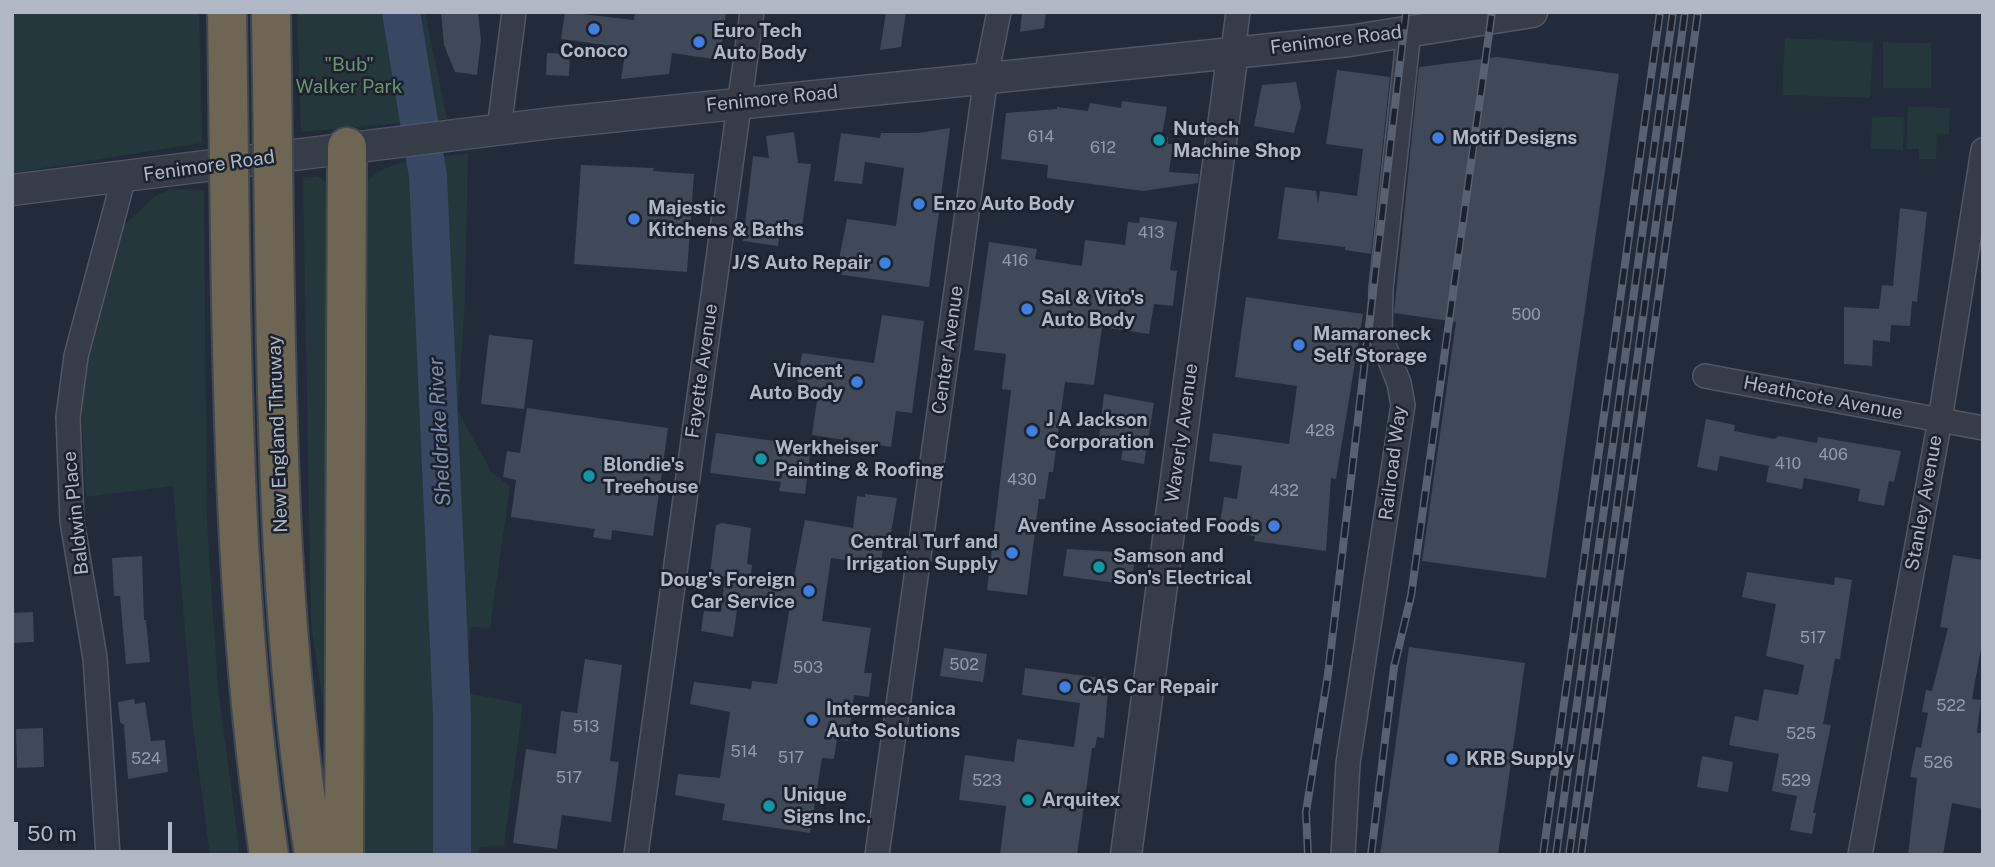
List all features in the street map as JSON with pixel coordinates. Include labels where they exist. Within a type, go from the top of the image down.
[{"type":"highway","points":[[227,12],[237,564],[250,715],[269,855]]},
{"type":"highway","name":"New England Thruway","points":[[271,12],[282,562],[294,710],[313,855]]},
{"type":"highway","points":[[344,855],[348,147]]},
{"type":"street","points":[[499,129],[514,12]]},
{"type":"street","name":"Fayette Avenue","points":[[635,855],[752,12]]},
{"type":"street","name":"Center Avenue","points":[[877,855],[986,77],[999,12]]},
{"type":"street","name":"Waverly Avenue","points":[[1126,855],[1238,12]]},
{"type":"street","name":"Fenimore Road","points":[[12,190],[499,129],[1349,41],[1532,12]]},
{"type":"street","name":"Railroad Way","points":[[1343,855],[1348,764],[1403,405],[1399,383],[1380,335],[1381,289],[1409,31]]},
{"type":"street","name":"Stanley Avenue","points":[[1860,855],[1940,420],[1983,150]]},
{"type":"street","name":"Baldwin Place","points":[[108,855],[95,658],[72,521],[68,417],[76,356],[124,177]]},
{"type":"street","name":"Heathcote Avenue","points":[[1705,376],[1983,428]]},
{"type":"green space","points":[[12,12],[199,12],[202,143],[12,173]]},
{"type":"green space","name":"\"Bub\" Walker Park","points":[[297,12],[425,12],[447,119],[301,132]]},
{"type":"green space","points":[[1785,38],[1873,42],[1870,98],[1782,95]]},
{"type":"green space","points":[[1883,42],[1931,43],[1931,88],[1883,88]]},
{"type":"green space","points":[[1908,107],[1950,108],[1949,134],[1937,134],[1936,159],[1919,159],[1919,149],[1906,149]]},
{"type":"green space","points":[[1872,116],[1904,117],[1903,150],[1871,149]]},
{"type":"green space","points":[[468,153],[465,298],[458,411],[492,473],[510,486],[490,629],[471,627],[463,692],[523,704],[504,846],[479,847],[478,855],[362,855],[363,187],[383,169],[396,164]]},
{"type":"green space","points":[[318,176],[329,185],[331,703],[323,703],[311,624],[303,178]]},
{"type":"green space","points":[[170,189],[204,190],[207,525],[218,688],[240,855],[210,855],[193,727],[173,486],[86,497],[80,386],[93,325],[123,226],[154,197]]},
{"type":"building","points":[[441,12],[478,12],[481,40],[477,75],[455,72],[444,45]]},
{"type":"building","points":[[565,12],[634,20],[635,12],[726,12],[720,60],[672,53],[669,74],[621,79],[626,48],[561,39]]},
{"type":"building","points":[[886,12],[906,12],[901,47],[880,50]]},
{"type":"building","points":[[1022,12],[1046,12],[1044,28],[1020,32]]},
{"type":"building","points":[[547,53],[570,54],[569,76],[546,75]]},
{"type":"building","points":[[1498,57],[1619,74],[1546,578],[1422,561],[1456,322],[1394,313],[1419,67]]},
{"type":"building","points":[[1337,70],[1390,77],[1371,254],[1345,250],[1345,247],[1278,239],[1285,187],[1316,191],[1318,203],[1320,191],[1357,196],[1363,149],[1326,144]]},
{"type":"building","points":[[1296,82],[1301,107],[1294,133],[1254,126],[1262,85]]},
{"type":"building","points":[[1122,101],[1167,107],[1162,135],[1168,137],[1168,144],[1173,144],[1169,172],[1199,174],[1198,183],[1143,191],[1047,178],[1048,165],[1001,159],[1006,113],[1057,107],[1088,111],[1090,103],[1121,108]]},
{"type":"building","points":[[950,128],[929,287],[836,274],[847,219],[896,226],[904,168],[865,162],[862,184],[834,181],[841,133],[880,138],[881,133],[918,133]]},
{"type":"building","points":[[794,132],[798,163],[811,164],[802,227],[781,224],[778,246],[743,241],[753,156],[769,158],[766,136]]},
{"type":"building","name":"Majestic Kitchens & Baths","points":[[581,165],[654,168],[653,171],[694,174],[687,272],[574,264]]},
{"type":"building","points":[[1900,208],[1927,212],[1917,302],[1912,301],[1910,326],[1891,325],[1890,342],[1873,340],[1872,366],[1844,364],[1844,307],[1879,309],[1882,285],[1893,286]]},
{"type":"building","points":[[1140,217],[1177,222],[1170,270],[1177,271],[1173,306],[1154,304],[1149,334],[1102,327],[1094,385],[1065,382],[1053,472],[1049,472],[1045,499],[1039,499],[1027,595],[987,590],[1011,390],[1002,389],[1006,354],[974,350],[989,242],[1037,249],[1035,259],[1082,266],[1085,240],[1125,245],[1128,222],[1139,223]]},
{"type":"building","points":[[1246,297],[1363,314],[1336,479],[1331,478],[1326,551],[1254,541],[1255,536],[1219,531],[1224,497],[1237,499],[1242,466],[1209,461],[1213,433],[1289,444],[1297,386],[1235,377]]},
{"type":"building","points":[[882,315],[924,321],[912,413],[896,411],[891,447],[812,435],[817,400],[795,397],[802,353],[874,363]]},
{"type":"building","points":[[489,335],[533,340],[524,409],[481,404]]},
{"type":"building","points":[[1104,394],[1154,403],[1144,464],[1121,460],[1124,441],[1099,438]]},
{"type":"building","name":"Blondie's Treehouse","points":[[527,408],[668,428],[653,536],[612,530],[611,540],[593,537],[595,529],[511,517],[516,480],[503,477],[507,451],[520,453]]},
{"type":"building","points":[[1706,419],[1735,425],[1734,431],[1774,439],[1779,436],[1817,443],[1818,437],[1901,451],[1894,482],[1889,481],[1884,506],[1858,501],[1860,489],[1804,478],[1802,489],[1766,482],[1769,466],[1720,456],[1717,471],[1697,467]]},
{"type":"building","name":"Werkheiser Painting & Roofing","points":[[716,433],[811,446],[805,494],[779,491],[781,482],[710,473]]},
{"type":"building","points":[[865,494],[897,498],[888,550],[883,549],[881,565],[831,558],[822,621],[871,628],[864,673],[872,673],[869,697],[854,695],[848,741],[837,739],[834,759],[822,758],[810,833],[722,820],[725,804],[675,795],[678,774],[720,778],[730,712],[690,704],[694,682],[751,689],[752,681],[777,684],[789,609],[738,603],[733,637],[701,631],[704,611],[721,612],[725,577],[710,573],[716,525],[722,523],[751,528],[747,564],[752,565],[750,582],[792,587],[805,520],[853,528],[857,496],[865,497]]},
{"type":"building","name":"Samson and Son's Electrical","points":[[1067,549],[1116,552],[1115,556],[1135,558],[1131,585],[1063,576]]},
{"type":"building","points":[[1953,555],[1983,560],[1983,638],[1972,699],[1981,700],[1977,733],[1983,733],[1983,809],[1952,803],[1943,855],[1908,855],[1917,778],[1910,777],[1916,747],[1921,748],[1928,713],[1922,712],[1926,690],[1932,691],[1948,628],[1940,627]]},
{"type":"building","points":[[142,556],[144,620],[150,662],[126,664],[120,596],[114,596],[112,558]]},
{"type":"building","points":[[1747,572],[1834,585],[1835,577],[1852,580],[1840,659],[1835,659],[1823,724],[1831,725],[1813,813],[1816,813],[1812,834],[1790,830],[1797,796],[1772,791],[1779,754],[1729,745],[1735,716],[1758,721],[1764,689],[1798,695],[1804,665],[1766,656],[1776,604],[1742,597]]},
{"type":"building","points":[[33,612],[34,642],[12,643],[12,613]]},
{"type":"building","name":"KRB Supply","points":[[1409,647],[1525,663],[1498,855],[1380,855]]},
{"type":"building","points":[[944,648],[987,654],[983,682],[940,676]]},
{"type":"building","points":[[585,659],[622,665],[610,761],[619,762],[611,822],[562,815],[557,849],[513,843],[526,749],[556,754],[561,711],[577,713]]},
{"type":"building","points":[[1025,668],[1109,679],[1104,738],[1097,737],[1095,748],[1092,748],[1077,855],[1000,855],[1006,806],[959,800],[965,755],[1014,762],[1017,739],[1074,747],[1080,703],[1022,695]]},
{"type":"building","points":[[134,699],[135,704],[145,702],[151,741],[165,740],[168,772],[128,779],[124,725],[120,722],[118,702]]},
{"type":"building","points":[[43,728],[44,767],[17,768],[16,729]]},
{"type":"building","points":[[1702,756],[1733,762],[1728,792],[1697,787]]},
{"type":"waterway","name":"Sheldrake River","points":[[401,12],[428,176],[452,713],[452,855]]},
{"type":"railway","points":[[1308,855],[1306,812],[1328,674],[1406,12]]},
{"type":"railway","points":[[1371,855],[1394,667],[1411,596],[1492,12]]},
{"type":"railway","points":[[1543,855],[1660,12]]},
{"type":"railway","points":[[1556,855],[1673,12]]},
{"type":"railway","points":[[1569,855],[1685,12]]},
{"type":"railway","points":[[1581,855],[1698,12]]},
{"type":"place","name":"Conoco","points":[[594,29]]},
{"type":"place","name":"Euro Tech Auto Body","points":[[699,42]]},
{"type":"place","name":"Motif Designs","points":[[1438,138]]},
{"type":"place","name":"Nutech Machine Shop","points":[[1159,140]]},
{"type":"place","name":"Enzo Auto Body","points":[[919,204]]},
{"type":"place","name":"Majestic Kitchens & Baths","points":[[634,219]]},
{"type":"place","name":"J/S Auto Repair","points":[[885,263]]},
{"type":"place","name":"Sal & Vito's Auto Body","points":[[1027,309]]},
{"type":"place","name":"Mamaroneck Self Storage","points":[[1299,345]]},
{"type":"place","name":"Vincent Auto Body","points":[[857,382]]},
{"type":"place","name":"J A Jackson Corporation","points":[[1032,431]]},
{"type":"place","name":"Werkheiser Painting & Roofing","points":[[761,459]]},
{"type":"place","name":"Blondie's Treehouse","points":[[589,476]]},
{"type":"place","name":"Aventine Associated Foods","points":[[1274,526]]},
{"type":"place","name":"Central Turf and Irrigation Supply","points":[[1012,553]]},
{"type":"place","name":"Samson and Son's Electrical","points":[[1099,567]]},
{"type":"place","name":"Doug's Foreign Car Service","points":[[809,591]]},
{"type":"place","name":"CAS Car Repair","points":[[1065,687]]},
{"type":"place","name":"Intermecanica Auto Solutions","points":[[812,720]]},
{"type":"place","name":"KRB Supply","points":[[1452,759]]},
{"type":"place","name":"Arquitex","points":[[1028,800]]},
{"type":"place","name":"Unique Signs Inc.","points":[[769,806]]}]
